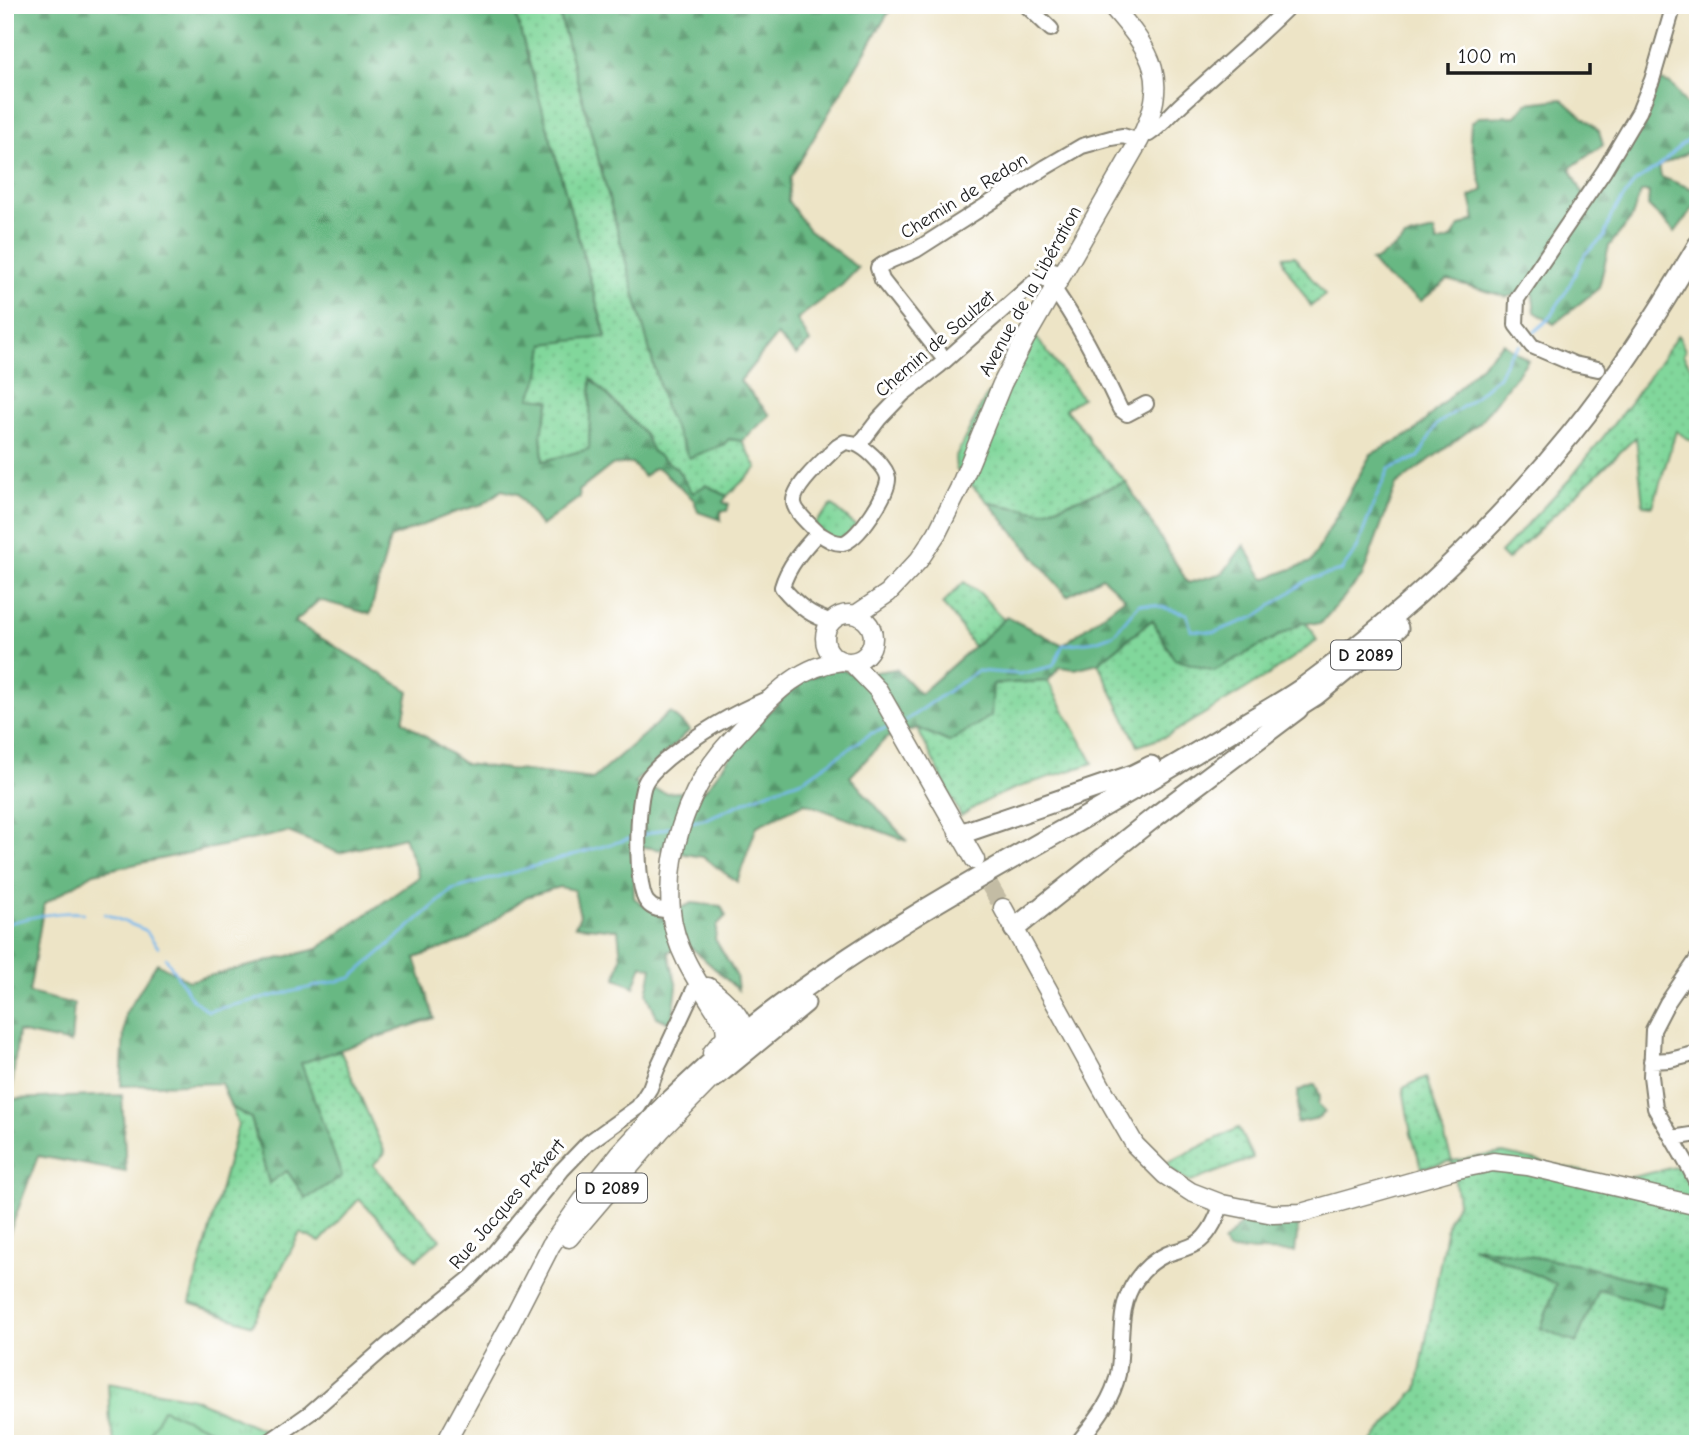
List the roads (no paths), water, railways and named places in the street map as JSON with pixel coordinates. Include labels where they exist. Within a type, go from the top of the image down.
[{"type":"highway","name":"D 2089","points":[[657,1113],[715,1058],[762,1019],[869,944],[965,886],[1307,693],[1457,558],[1525,488],[1573,432],[1626,359],[1698,245]]},
{"type":"highway","name":"D 2089","points":[[715,1077],[822,990],[875,952],[1199,766],[1388,637],[1456,576],[1534,495],[1584,436],[1639,363],[1698,269]]},
{"type":"highway","points":[[960,833],[1133,775],[1307,693]]},
{"type":"highway","points":[[1014,929],[1307,693]]},
{"type":"main road","name":"Avenue de la Libération","points":[[857,614],[888,593],[919,560],[937,533],[959,489],[1047,282],[1063,272],[1150,117],[1155,102],[1152,64],[1134,31],[1111,5]]},
{"type":"main road","name":"Avenue de la Libération","points":[[872,629],[888,593]]},
{"type":"main road","points":[[878,690],[828,650],[826,630],[838,616],[857,614],[866,620],[872,629],[872,660],[878,690],[975,860]]},
{"type":"main road","points":[[657,1113],[687,1077],[719,1047],[726,1036],[725,1026],[687,965],[674,933],[671,877],[674,847],[701,782],[720,753],[770,698],[815,655],[825,639]]},
{"type":"main road","points":[[789,682],[819,666],[859,660],[872,648]]},
{"type":"main road","points":[[1003,908],[1135,1144],[1165,1175],[1191,1192],[1222,1204],[1273,1214],[1301,1213],[1453,1170],[1493,1162],[1528,1166],[1698,1206]]},
{"type":"main road","points":[[698,981],[731,1008],[744,1026],[746,1034],[744,1042],[715,1077]]},
{"type":"main road","name":"D 2089","points":[[512,1321],[569,1238],[661,1130],[715,1077]]},
{"type":"main road","name":"D 2089","points":[[445,1444],[551,1245],[620,1153],[657,1113]]},
{"type":"street","points":[[1026,5],[1051,29]]},
{"type":"street","points":[[1141,136],[1156,129],[1290,5]]},
{"type":"street","points":[[1598,369],[1574,364],[1532,346],[1516,325],[1517,299],[1604,171],[1639,112],[1652,80],[1674,5]]},
{"type":"street","name":"Chemin de Redon","points":[[945,360],[881,280],[878,268],[884,262],[916,250],[1082,146],[1111,138],[1141,136]]},
{"type":"street","points":[[1047,282],[1062,298],[1089,345],[1120,409],[1127,414],[1146,404]]},
{"type":"street","name":"Chemin de Saulzet","points":[[859,445],[903,394],[1047,282]]},
{"type":"street","points":[[845,442],[859,445],[886,471],[887,489],[853,538],[842,543],[832,542],[818,533],[797,509],[794,502],[796,491],[837,447],[845,442]]},
{"type":"street","points":[[818,533],[785,575],[782,587],[792,600],[821,619],[831,621]]},
{"type":"street","points":[[671,909],[658,910],[647,902],[641,890],[638,845],[640,795],[644,782],[683,746],[741,710],[770,698]]},
{"type":"street","points":[[1698,958],[1667,1003],[1653,1030],[1651,1061],[1655,1108],[1698,1185]]},
{"type":"street","name":"Rue Jacques Prévert","points":[[265,1444],[310,1413],[388,1344],[472,1278],[562,1170],[588,1143],[638,1107],[650,1088],[698,981]]},
{"type":"street","points":[[1651,1061],[1670,1060],[1698,1053]]},
{"type":"street","points":[[1672,1138],[1698,1134]]},
{"type":"street","points":[[1077,1444],[1105,1408],[1118,1375],[1124,1306],[1133,1285],[1148,1266],[1200,1241],[1209,1231],[1222,1204]]},
{"type":"waterway","points":[[1533,333],[1548,320],[1585,254],[1604,237],[1612,214],[1635,182],[1698,134]]},
{"type":"waterway","points":[[905,721],[977,671],[1020,674],[1053,666],[1063,645],[1095,641],[1114,634],[1139,604],[1187,614],[1191,630],[1215,632],[1255,617],[1309,579],[1341,571],[1357,549],[1389,469],[1419,457],[1436,425],[1468,403],[1499,376],[1509,355],[1520,345]]},
{"type":"waterway","points":[[692,822],[805,779],[870,734],[889,727]]},
{"type":"waterway","points":[[643,835],[673,826]]},
{"type":"waterway","points":[[166,958],[192,999],[208,1011],[351,978],[452,890],[632,838]]},
{"type":"waterway","points":[[5,924],[53,914],[83,913]]},
{"type":"waterway","points":[[105,914],[145,930],[158,947]]},
{"type":"tunnel","points":[[976,862],[1003,908]]}]
